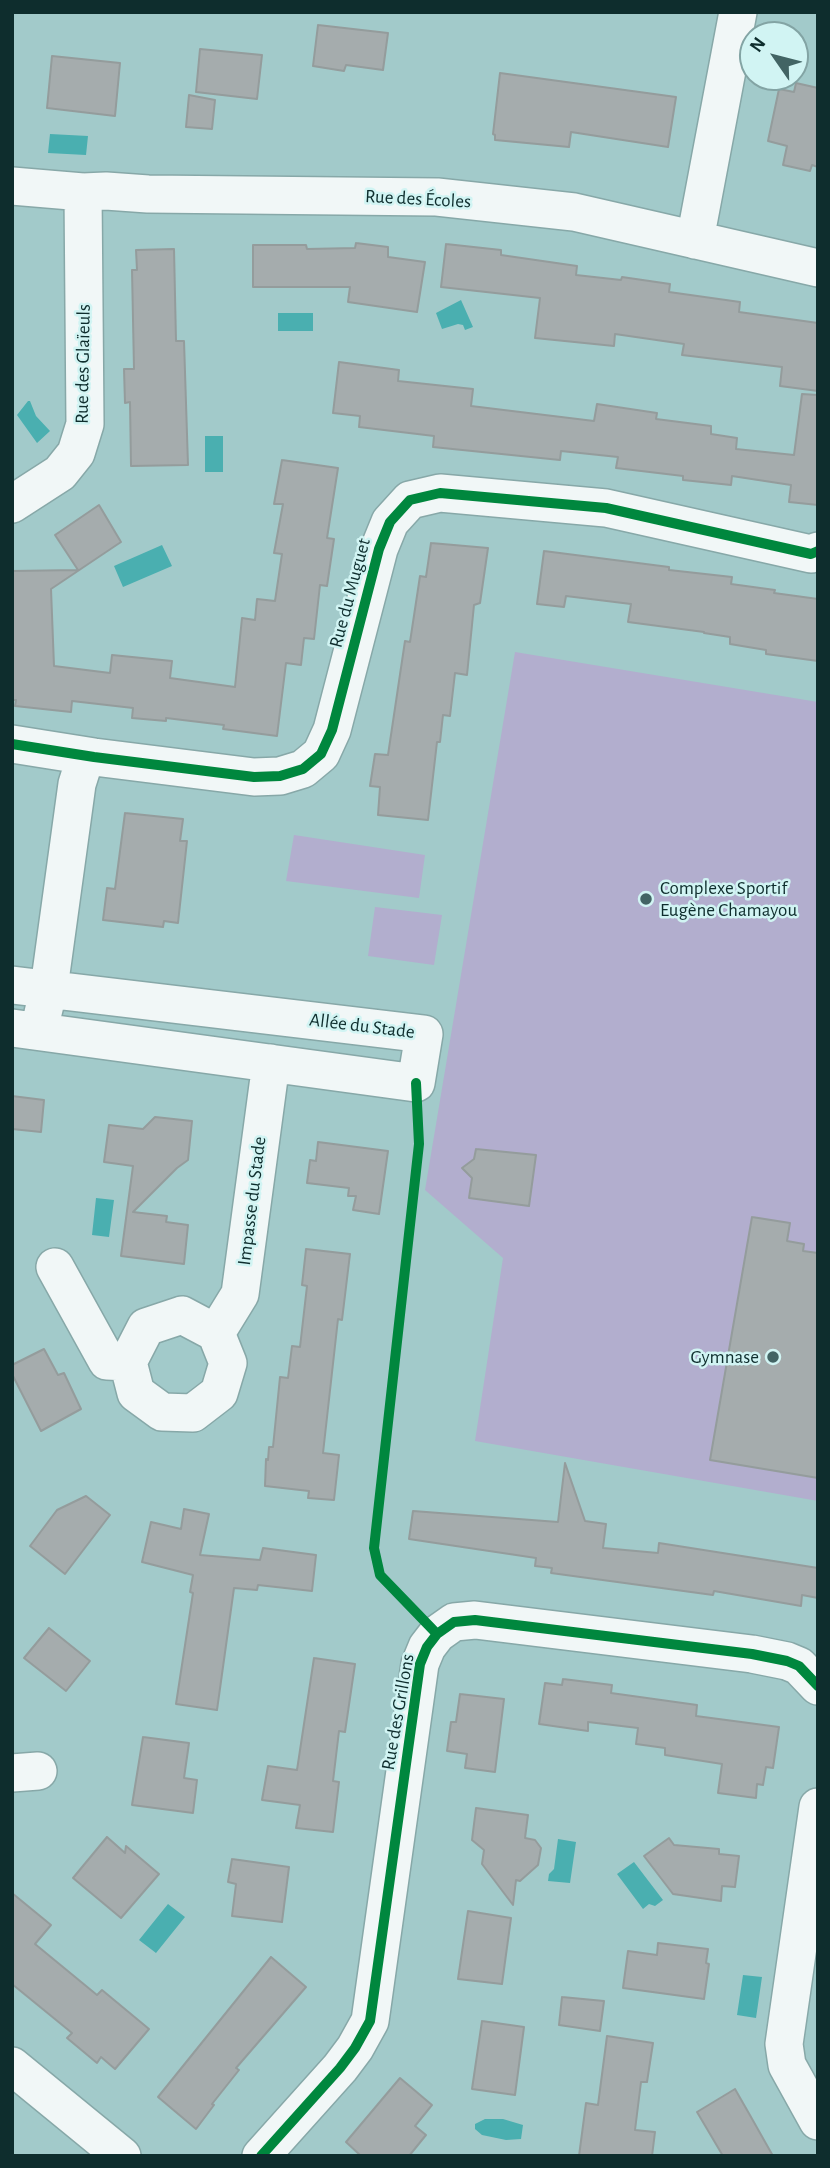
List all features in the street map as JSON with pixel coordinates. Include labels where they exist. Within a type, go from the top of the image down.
[{"type":"street","points":[[695,240],[738,12]]},
{"type":"street","name":"Rue des Écoles","points":[[12,186],[83,192],[438,197],[574,212],[818,268]]},
{"type":"street","name":"Rue des Glaïeuls","points":[[12,504],[60,473],[76,453],[85,424],[83,192]]},
{"type":"street","name":"Rue du Muguet","points":[[93,757],[254,777],[280,776],[303,769],[321,754],[332,730],[379,549],[390,522],[410,500],[440,493],[606,508],[811,554],[818,551]]},
{"type":"street","points":[[12,744],[93,757]]},
{"type":"street","points":[[26,1030],[48,988],[77,784],[83,765],[93,757]]},
{"type":"street","name":"Allée du Stade","points":[[12,985],[424,1034],[416,1083],[26,1030]]},
{"type":"street","name":"Impasse du Stade","points":[[216,1333],[240,1294],[271,1063]]},
{"type":"street","points":[[55,1267],[107,1361],[128,1362]]},
{"type":"street","points":[[182,1315],[216,1333],[228,1363],[219,1393],[194,1413],[162,1412],[136,1393],[128,1362],[146,1327],[182,1315]]},
{"type":"street","name":"Rue des Grillons","points":[[261,2156],[340,2068],[370,2021],[420,1664],[436,1634],[454,1622],[475,1620],[752,1654],[799,1666],[818,1686]]},
{"type":"street","points":[[818,1807],[783,2044],[787,2065],[818,2121]]},
{"type":"street","points":[[12,2066],[122,2156]]},
{"type":"shaded area","name":"Complexe Sportif Eugène Chamayou","points":[[515,652],[818,702],[818,1501],[475,1441],[503,1258],[425,1190]]},
{"type":"shaded area","points":[[294,835],[425,855],[419,898],[286,881]]},
{"type":"shaded area","points":[[375,907],[442,915],[434,965],[368,956]]},
{"type":"water","points":[[50,134],[88,136],[86,155],[48,153]]},
{"type":"water","points":[[461,300],[473,327],[465,330],[463,325],[458,324],[442,329],[436,313]]},
{"type":"water","points":[[278,313],[313,313],[313,331],[278,331]]},
{"type":"water","points":[[28,401],[36,416],[50,431],[37,443],[17,415]]},
{"type":"water","points":[[205,436],[223,436],[223,472],[205,472]]},
{"type":"water","points":[[162,545],[172,566],[123,587],[114,566]]},
{"type":"water","points":[[96,1198],[114,1200],[109,1237],[92,1235]]},
{"type":"water","points":[[558,1839],[576,1842],[570,1883],[548,1881],[549,1874],[554,1869]]},
{"type":"water","points":[[634,1862],[663,1900],[655,1906],[649,1904],[643,1909],[617,1874]]},
{"type":"water","points":[[168,1904],[185,1917],[156,1953],[139,1940]]},
{"type":"water","points":[[743,1975],[762,1977],[756,2018],[737,2015]]},
{"type":"water","points":[[485,2119],[503,2119],[523,2125],[521,2139],[506,2140],[482,2135],[475,2129],[475,2124]]},
{"type":"building","points":[[318,25],[388,33],[383,70],[346,65],[344,71],[313,66]]},
{"type":"building","points":[[200,49],[262,55],[257,99],[196,92]]},
{"type":"building","points":[[52,56],[120,63],[115,116],[47,108]]},
{"type":"building","points":[[500,73],[676,97],[668,147],[571,132],[569,147],[495,140],[493,134]]},
{"type":"building","points":[[809,86],[818,88],[818,167],[812,165],[810,171],[783,165],[787,146],[768,141],[779,91],[809,91]]},
{"type":"building","points":[[189,95],[215,100],[212,129],[186,127]]},
{"type":"building","points":[[356,243],[388,247],[388,257],[425,262],[417,312],[348,302],[350,287],[253,287],[253,245],[306,245],[307,249],[355,248]]},
{"type":"building","points":[[446,244],[501,250],[501,255],[577,266],[576,275],[621,280],[622,277],[670,284],[669,292],[740,302],[739,312],[818,323],[818,391],[780,386],[782,367],[682,355],[684,344],[615,334],[614,346],[535,338],[540,298],[441,287]]},
{"type":"building","points":[[174,249],[176,341],[184,341],[188,465],[131,466],[130,402],[125,403],[124,369],[134,369],[132,270],[137,270],[136,250]]},
{"type":"building","points":[[339,362],[399,370],[398,381],[473,389],[471,406],[594,421],[597,404],[657,413],[656,419],[711,426],[711,434],[737,438],[736,449],[794,455],[802,394],[818,395],[818,505],[789,502],[791,485],[732,476],[731,485],[683,480],[683,476],[616,468],[618,457],[561,451],[560,460],[433,447],[434,436],[359,427],[360,416],[333,413]]},
{"type":"building","points":[[282,460],[338,468],[327,538],[334,539],[327,586],[320,585],[314,639],[304,638],[301,665],[286,663],[277,736],[223,729],[224,725],[166,718],[166,721],[132,718],[133,708],[72,701],[71,712],[15,706],[16,700],[12,700],[12,571],[78,570],[55,535],[99,505],[121,542],[51,589],[54,666],[110,673],[112,655],[172,661],[170,678],[235,687],[242,618],[255,620],[257,599],[275,601],[282,554],[274,553],[283,504],[274,504]]},
{"type":"building","points":[[431,543],[488,548],[480,603],[474,605],[467,675],[455,673],[450,716],[443,715],[440,742],[437,742],[428,820],[378,815],[380,787],[370,786],[375,754],[388,755],[405,641],[410,642],[420,576],[426,577]]},
{"type":"building","points":[[544,551],[732,577],[731,584],[818,599],[818,661],[766,654],[766,650],[730,644],[730,637],[628,622],[631,604],[566,596],[564,607],[537,604]]},
{"type":"building","points":[[125,813],[183,819],[180,841],[187,841],[178,923],[164,921],[163,927],[103,920],[107,888],[115,889]]},
{"type":"building","points":[[12,1096],[44,1100],[41,1132],[12,1129]]},
{"type":"building","points":[[155,1117],[192,1121],[188,1160],[133,1212],[167,1216],[166,1222],[188,1225],[184,1264],[121,1256],[133,1166],[104,1162],[109,1125],[143,1129]]},
{"type":"building","points":[[318,1142],[388,1151],[379,1214],[353,1210],[356,1196],[348,1196],[349,1188],[307,1183],[310,1160],[316,1161]]},
{"type":"building","points":[[476,1149],[536,1155],[529,1206],[469,1198],[472,1178],[462,1168],[474,1159]]},
{"type":"building","name":"Gymnase","points":[[752,1217],[790,1223],[787,1241],[804,1244],[803,1251],[818,1253],[818,1478],[710,1460]]},
{"type":"building","points":[[306,1249],[350,1254],[342,1320],[338,1319],[323,1453],[339,1455],[334,1500],[308,1498],[309,1491],[265,1486],[266,1459],[268,1460],[269,1447],[273,1447],[280,1377],[288,1378],[292,1346],[300,1347],[307,1286],[302,1285]]},
{"type":"building","points":[[44,1349],[58,1375],[64,1373],[81,1409],[41,1431],[12,1374],[12,1365]]},
{"type":"building","points":[[565,1463],[585,1521],[606,1524],[603,1548],[658,1553],[659,1543],[818,1568],[818,1598],[802,1595],[801,1606],[714,1591],[713,1595],[551,1573],[552,1568],[535,1566],[536,1558],[409,1539],[413,1511],[558,1522]]},
{"type":"building","points":[[86,1496],[110,1515],[65,1574],[30,1546],[57,1510]]},
{"type":"building","points":[[184,1509],[209,1514],[200,1555],[260,1560],[263,1548],[316,1555],[312,1591],[258,1585],[257,1590],[234,1588],[217,1710],[176,1704],[193,1593],[190,1592],[193,1575],[142,1562],[151,1522],[181,1529]]},
{"type":"building","points":[[49,1628],[90,1661],[66,1691],[24,1658]]},
{"type":"building","points":[[314,1658],[355,1664],[345,1732],[339,1731],[333,1781],[339,1782],[333,1832],[296,1828],[300,1805],[262,1800],[268,1766],[297,1770]]},
{"type":"building","points":[[563,1679],[612,1685],[611,1693],[697,1705],[696,1716],[779,1727],[773,1768],[766,1767],[763,1785],[757,1784],[756,1798],[718,1793],[722,1764],[665,1755],[665,1748],[636,1744],[638,1728],[588,1722],[588,1731],[539,1724],[545,1683],[562,1685]]},
{"type":"building","points":[[460,1694],[504,1699],[495,1772],[465,1768],[467,1754],[447,1751],[451,1722],[456,1722]]},
{"type":"building","points":[[143,1737],[189,1743],[184,1778],[197,1780],[193,1813],[132,1805]]},
{"type":"building","points":[[476,1808],[528,1815],[525,1838],[535,1840],[541,1848],[538,1865],[520,1881],[516,1880],[513,1905],[482,1864],[484,1850],[472,1840]]},
{"type":"building","points":[[107,1837],[125,1853],[126,1846],[159,1874],[121,1918],[73,1878]]},
{"type":"building","points":[[669,1838],[674,1845],[719,1849],[719,1854],[739,1856],[735,1887],[722,1886],[721,1901],[673,1894],[644,1856]]},
{"type":"building","points":[[232,1859],[289,1867],[282,1922],[232,1916],[236,1884],[228,1882]]},
{"type":"building","points":[[12,1893],[51,1925],[35,1944],[97,1995],[102,1990],[149,2029],[115,2069],[101,2057],[97,2063],[67,2038],[72,2033],[12,1984]]},
{"type":"building","points":[[468,1911],[511,1918],[502,1984],[458,1979]]},
{"type":"building","points":[[658,1943],[708,1949],[706,1963],[709,1964],[704,1999],[623,1988],[628,1951],[657,1955]]},
{"type":"building","points":[[271,1957],[306,1987],[236,2068],[239,2070],[196,2129],[158,2097]]},
{"type":"building","points":[[562,1997],[604,2001],[600,2031],[559,2025]]},
{"type":"building","points":[[482,2021],[524,2027],[515,2095],[472,2089]]},
{"type":"building","points":[[607,2036],[653,2043],[647,2082],[641,2082],[635,2130],[655,2132],[652,2156],[579,2156],[586,2103],[598,2105]]},
{"type":"building","points":[[400,2078],[432,2105],[415,2126],[426,2135],[409,2156],[361,2156],[346,2142]]},
{"type":"building","points":[[735,2089],[773,2156],[723,2156],[697,2112]]},
{"type":"cycle path","points":[[12,744],[254,777],[280,776],[303,769],[321,754],[332,730],[379,549],[390,522],[410,500],[440,493],[606,508],[811,554],[818,551]]},
{"type":"cycle path","points":[[416,1083],[419,1144],[374,1548],[380,1575],[437,1634]]},
{"type":"cycle path","points":[[261,2156],[340,2068],[370,2021],[420,1664],[427,1647],[437,1634],[454,1622],[475,1620],[752,1654],[799,1666],[818,1686]]},
{"type":"place","name":"Complexe Sportif Eugène Chamayou","points":[[646,899]]},
{"type":"place","name":"Gymnase","points":[[773,1357]]}]
